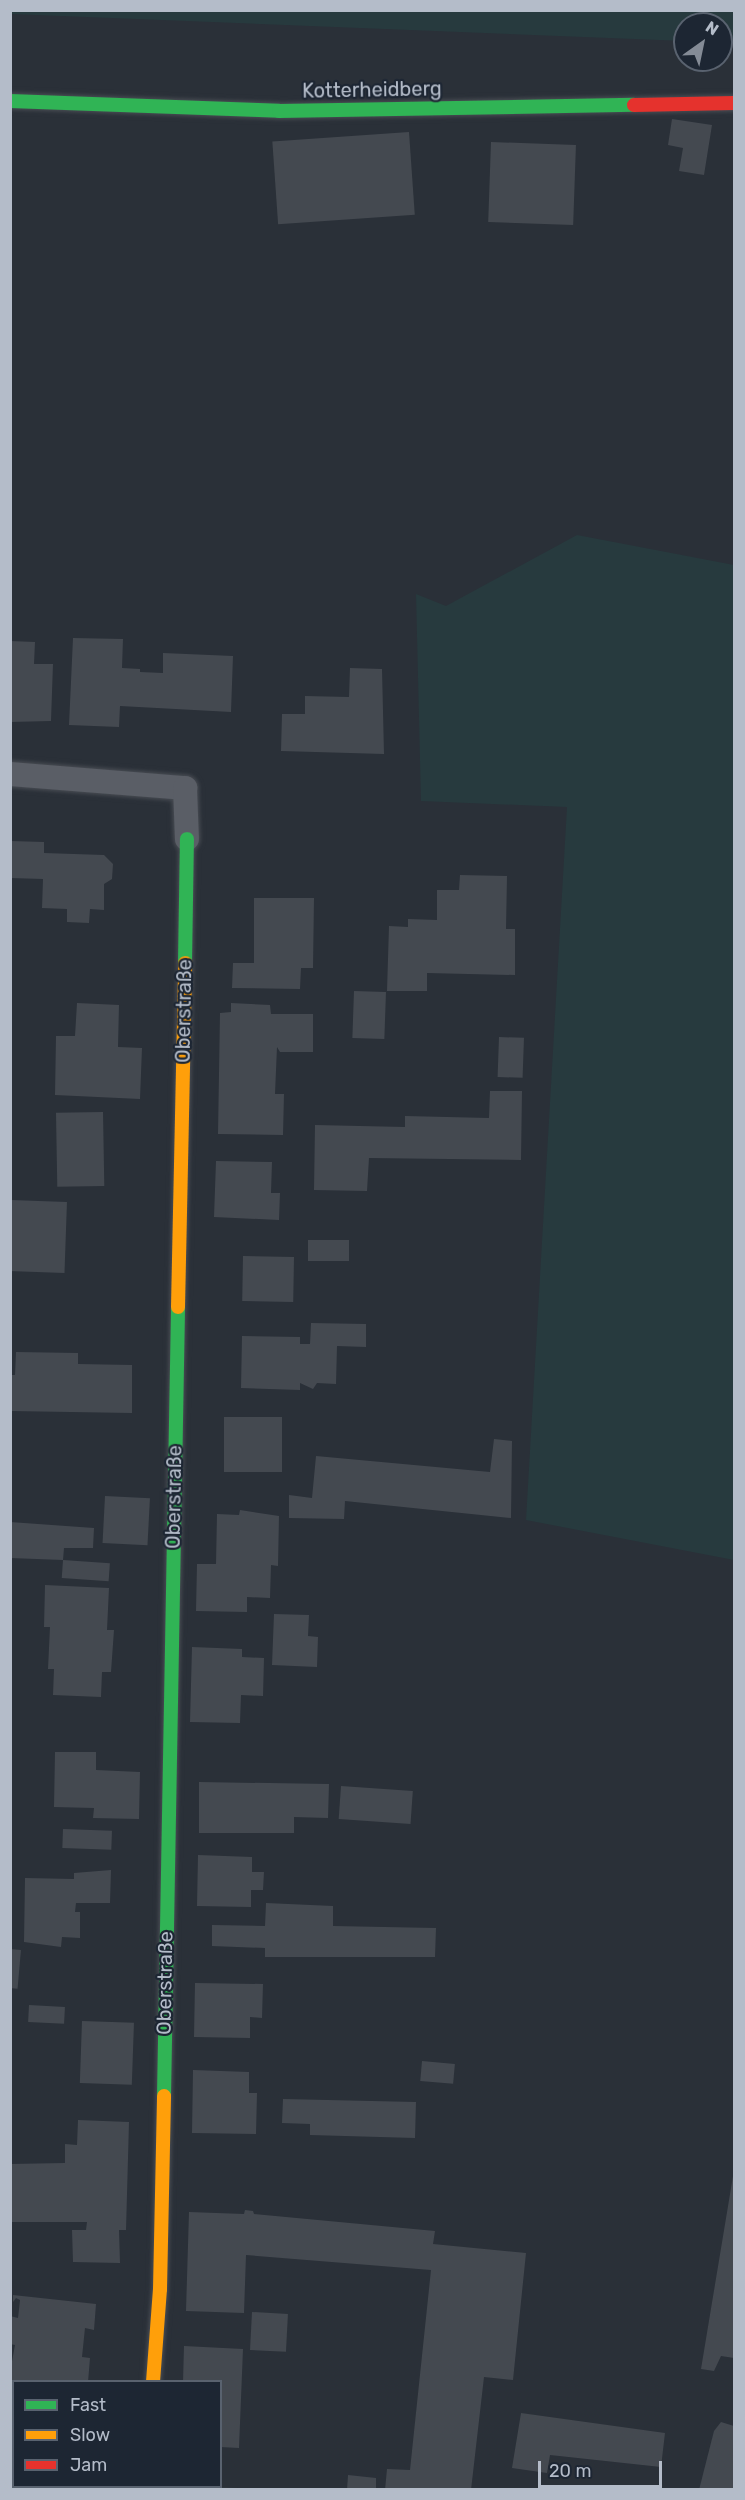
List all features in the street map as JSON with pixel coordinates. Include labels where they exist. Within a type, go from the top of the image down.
[{"type":"street","name":"Kotterheidberg","points":[[10,100],[279,111],[735,103]]},
{"type":"street","name":"Oberstraße","points":[[153,2380],[160,2289],[187,839]]},
{"type":"lane","name":"Oberstraße","points":[[10,774],[185,788],[187,839]]},
{"type":"green space","points":[[11,10],[734,10],[734,43],[733,12],[673,12],[673,41],[11,14]]},
{"type":"green space","points":[[577,535],[734,565],[734,1560],[526,1520],[567,807],[421,801],[416,594],[446,606]]},
{"type":"building","points":[[672,119],[712,125],[704,175],[679,171],[683,148],[668,145]]},
{"type":"building","points":[[409,132],[415,215],[278,224],[272,142]]},
{"type":"building","points":[[491,142],[576,145],[573,225],[488,222]]},
{"type":"building","points":[[73,638],[123,639],[122,668],[140,669],[140,672],[163,673],[163,653],[233,656],[231,712],[120,706],[119,727],[69,725]]},
{"type":"building","points":[[10,641],[35,642],[34,664],[53,664],[51,721],[10,722]]},
{"type":"building","points":[[350,668],[382,669],[384,754],[281,751],[282,714],[305,714],[305,696],[349,697]]},
{"type":"building","points":[[10,841],[44,842],[44,853],[104,855],[113,864],[112,879],[104,884],[104,910],[90,909],[89,923],[67,922],[67,909],[42,908],[43,879],[10,878]]},
{"type":"building","points":[[460,875],[507,876],[506,929],[515,929],[515,975],[427,973],[427,991],[387,991],[389,926],[408,927],[408,919],[437,920],[437,890],[459,890]]},
{"type":"building","points":[[254,898],[314,898],[313,968],[301,968],[300,989],[232,988],[233,963],[254,963]]},
{"type":"building","points":[[354,991],[386,992],[384,1039],[352,1038]]},
{"type":"building","points":[[77,1003],[119,1005],[118,1047],[142,1048],[140,1099],[55,1095],[56,1036],[75,1036]]},
{"type":"building","points":[[231,1003],[270,1005],[271,1014],[313,1014],[313,1052],[280,1052],[277,1047],[275,1094],[284,1094],[283,1135],[218,1134],[220,1013],[231,1012]]},
{"type":"building","points":[[499,1037],[524,1038],[523,1078],[498,1077]]},
{"type":"building","points":[[490,1091],[522,1091],[521,1160],[369,1158],[367,1191],[314,1190],[315,1125],[405,1127],[405,1116],[489,1118]]},
{"type":"building","points":[[103,1112],[104,1186],[57,1187],[56,1113]]},
{"type":"building","points":[[216,1161],[272,1162],[271,1193],[280,1193],[279,1220],[214,1217]]},
{"type":"building","points":[[11,1200],[67,1202],[64,1273],[10,1271]]},
{"type":"building","points":[[308,1240],[349,1240],[349,1261],[308,1261]]},
{"type":"building","points":[[243,1256],[294,1257],[293,1302],[242,1301]]},
{"type":"building","points":[[311,1323],[366,1324],[366,1347],[337,1346],[336,1384],[317,1383],[313,1389],[300,1383],[300,1390],[241,1388],[242,1336],[300,1337],[300,1344],[310,1344]]},
{"type":"building","points":[[16,1352],[78,1353],[78,1364],[132,1365],[132,1413],[10,1411],[10,1375],[15,1375]]},
{"type":"building","points":[[224,1417],[282,1417],[282,1472],[224,1472]]},
{"type":"building","points":[[494,1439],[512,1441],[511,1518],[345,1501],[344,1519],[289,1518],[289,1495],[312,1498],[316,1456],[490,1472]]},
{"type":"building","points":[[105,1496],[150,1498],[147,1545],[103,1543]]},
{"type":"building","points":[[240,1510],[279,1516],[278,1566],[271,1565],[270,1598],[247,1597],[247,1612],[196,1611],[197,1564],[216,1564],[217,1514],[239,1515]]},
{"type":"building","points":[[10,1522],[94,1528],[93,1548],[64,1548],[63,1560],[10,1558]]},
{"type":"building","points":[[63,1560],[110,1563],[109,1581],[62,1578]]},
{"type":"building","points":[[45,1585],[109,1588],[107,1630],[114,1630],[111,1672],[102,1672],[101,1697],[53,1695],[54,1669],[48,1669],[50,1627],[44,1627]]},
{"type":"building","points":[[274,1614],[309,1615],[308,1636],[318,1637],[317,1667],[272,1665]]},
{"type":"building","points":[[192,1647],[242,1649],[242,1657],[264,1658],[263,1696],[241,1695],[240,1723],[190,1722]]},
{"type":"building","points":[[55,1752],[96,1752],[96,1770],[140,1772],[139,1819],[93,1818],[94,1808],[54,1807]]},
{"type":"building","points":[[199,1782],[329,1784],[328,1818],[294,1817],[294,1833],[199,1833]]},
{"type":"building","points":[[341,1786],[413,1791],[411,1824],[339,1819]]},
{"type":"building","points":[[63,1829],[112,1831],[111,1850],[62,1848]]},
{"type":"building","points":[[198,1855],[252,1857],[252,1872],[264,1872],[263,1890],[251,1890],[251,1907],[197,1906]]},
{"type":"building","points":[[111,1870],[110,1903],[76,1903],[75,1912],[80,1912],[80,1938],[62,1937],[61,1947],[24,1942],[25,1878],[74,1879],[74,1873]]},
{"type":"building","points":[[266,1903],[333,1906],[333,1926],[436,1928],[435,1957],[265,1957],[265,1948],[212,1946],[212,1925],[265,1926]]},
{"type":"building","points":[[10,1949],[21,1950],[18,1989],[10,1988]]},
{"type":"building","points":[[195,1983],[263,1984],[262,2018],[250,2017],[250,2038],[194,2037]]},
{"type":"building","points":[[29,2005],[65,2007],[64,2024],[28,2022]]},
{"type":"building","points":[[82,2021],[134,2023],[132,2085],[80,2083]]},
{"type":"building","points":[[422,2061],[455,2064],[453,2084],[420,2081]]},
{"type":"building","points":[[193,2070],[249,2072],[249,2093],[257,2093],[256,2134],[192,2133]]},
{"type":"building","points":[[283,2099],[416,2102],[415,2138],[310,2135],[310,2124],[282,2123]]},
{"type":"building","points":[[78,2120],[129,2122],[126,2230],[119,2230],[120,2263],[73,2262],[72,2230],[86,2230],[87,2222],[10,2222],[10,2164],[65,2163],[65,2144],[77,2145]]},
{"type":"building","points":[[733,2176],[734,2358],[721,2356],[714,2371],[701,2369]]},
{"type":"building","points":[[245,2210],[253,2211],[254,2214],[435,2231],[433,2244],[526,2253],[513,2380],[484,2377],[471,2490],[385,2490],[387,2469],[410,2470],[431,2270],[246,2255],[244,2313],[186,2311],[189,2212],[244,2214]]},
{"type":"building","points":[[13,2295],[96,2304],[94,2330],[85,2328],[82,2357],[90,2358],[88,2380],[12,2380],[12,2488],[71,2488],[71,2490],[10,2490],[10,2372],[15,2345],[10,2344],[10,2316],[18,2318],[20,2300],[16,2298],[13,2302]]},
{"type":"building","points":[[252,2312],[288,2314],[286,2352],[250,2350]]},
{"type":"building","points":[[184,2346],[243,2349],[239,2448],[222,2447],[222,2380],[183,2380]]},
{"type":"building","points":[[521,2413],[665,2433],[661,2467],[550,2455],[547,2473],[512,2468]]},
{"type":"building","points":[[721,2422],[734,2426],[734,2490],[699,2490],[714,2431]]},
{"type":"building","points":[[348,2475],[376,2478],[376,2490],[347,2490]]},
{"type":"building","points":[[179,2488],[239,2488],[239,2490],[179,2490]]},
{"type":"traffic: fast","points":[[10,101],[279,111],[634,105]]},
{"type":"traffic: fast","points":[[185,963],[187,839]]},
{"type":"traffic: fast","points":[[164,2096],[178,1307]]},
{"type":"traffic: slow","points":[[178,1307],[185,963]]},
{"type":"traffic: slow","points":[[153,2380],[160,2289],[164,2096]]},
{"type":"traffic: jam","points":[[634,105],[734,103]]}]
